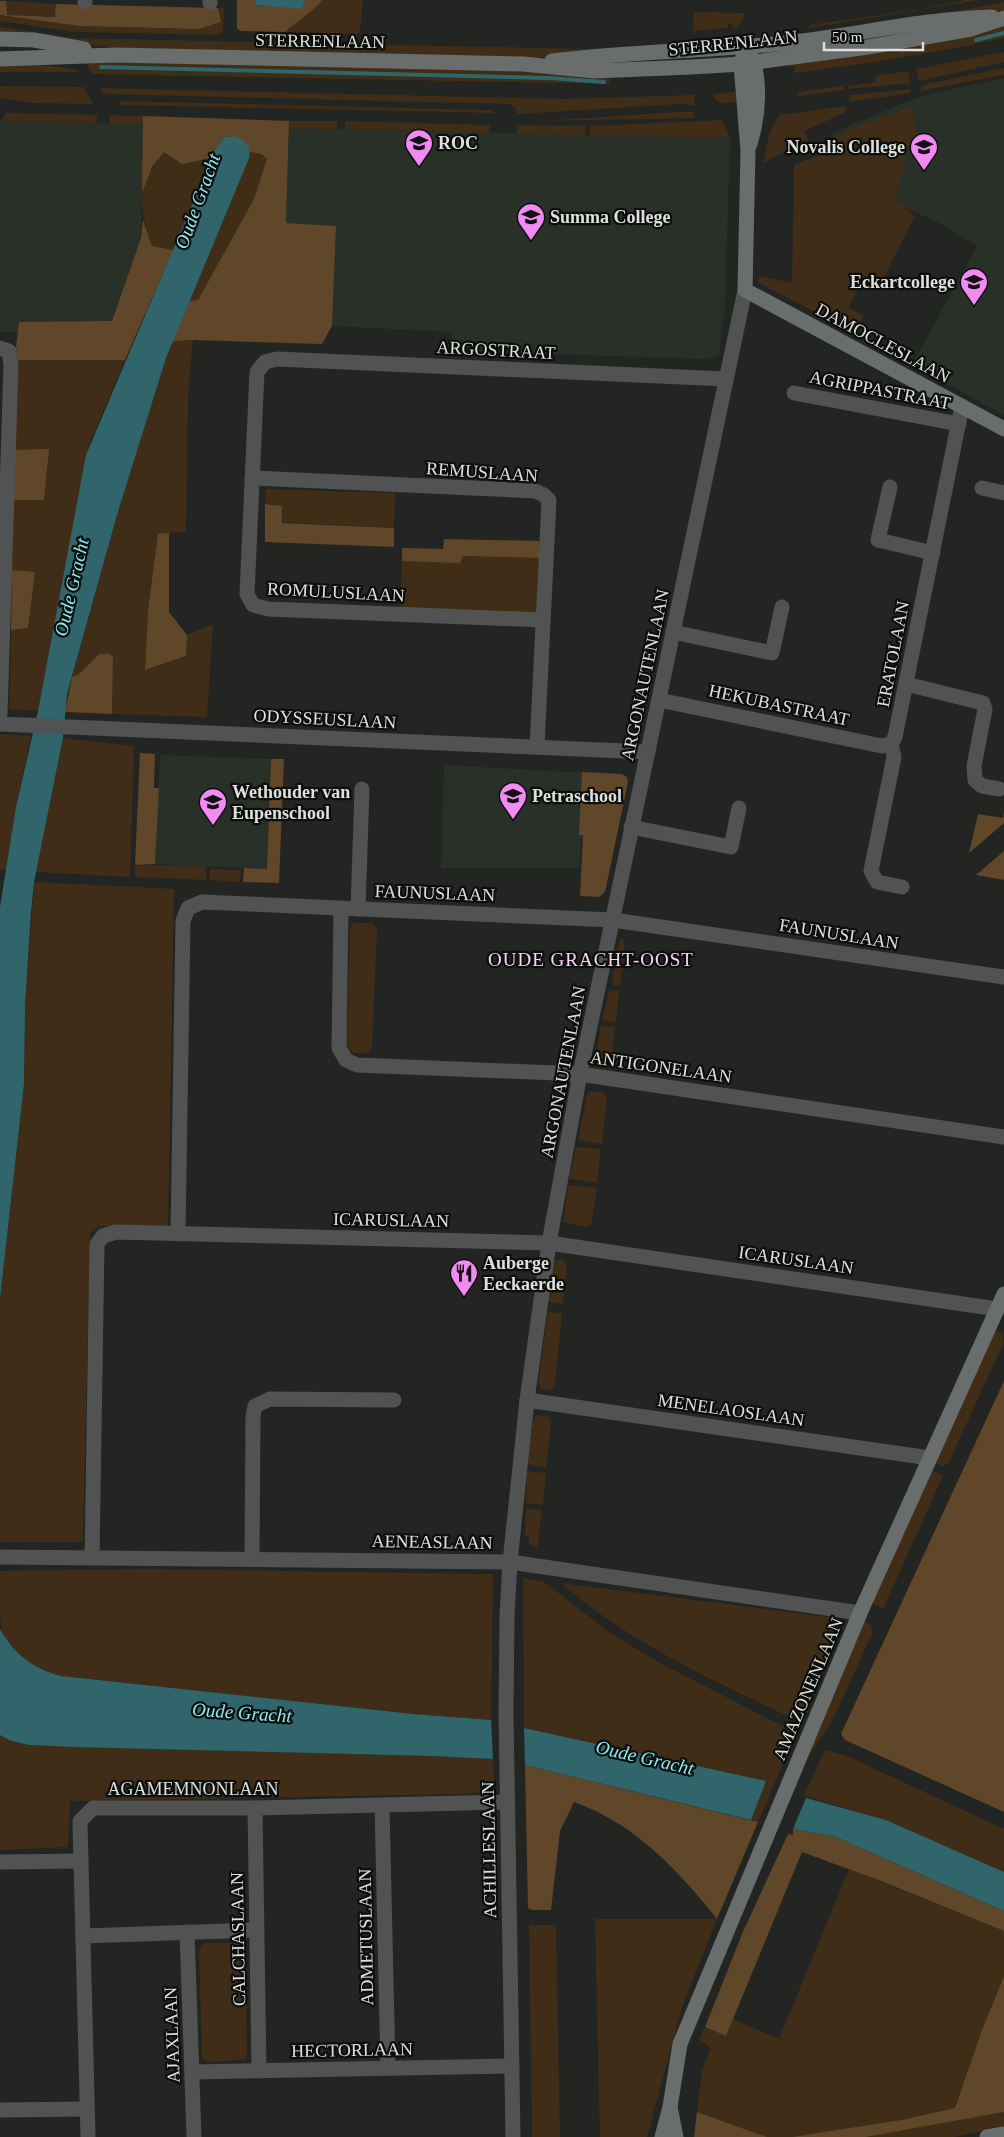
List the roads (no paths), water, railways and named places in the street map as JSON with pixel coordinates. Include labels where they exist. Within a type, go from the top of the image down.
[{"type":"main road","name":"STERRENLAAN","points":[[523,64],[598,55],[792,42],[932,22],[1004,17]]},
{"type":"main road","name":"STERRENLAAN","points":[[0,59],[115,55],[523,64],[594,71],[747,63],[921,38],[971,29],[1004,17]]},
{"type":"main road","name":"STERRENLAAN","points":[[0,39],[34,40],[115,55]]},
{"type":"main road","name":"ARGONAUTENLAAN","points":[[745,290],[748,151],[746,46]]},
{"type":"main road","name":"DAMOCLESLAAN","points":[[745,290],[1004,429]]},
{"type":"main road","name":"AMAZONENLAAN","points":[[662,2137],[670,2107],[680,2044],[860,1613],[1004,1294]]},
{"type":"main road","name":"AMAZONENLAAN","points":[[670,2107],[676,2137]]},
{"type":"main road","points":[[987,2137],[1004,2134]]},
{"type":"street","name":"ARGONAUTENLAAN","points":[[510,1562],[527,1400],[549,1243],[580,1074],[745,290]]},
{"type":"street","points":[[0,714],[3,473],[12,364],[5,349]]},
{"type":"street","name":"ARGOSTRAAT","points":[[265,362],[277,359],[726,379]]},
{"type":"street","name":"ROMULUSLAAN","points":[[265,362],[257,372],[247,594],[252,605],[268,609],[543,620]]},
{"type":"street","name":"AGRIPPASTRAAT","points":[[794,393],[959,424]]},
{"type":"street","name":"ERATOLAAN","points":[[902,887],[877,882],[871,870],[894,757],[891,744],[895,738],[962,406]]},
{"type":"street","name":"REMUSLAAN","points":[[252,478],[535,491],[544,495],[549,500],[537,747]]},
{"type":"street","points":[[890,487],[878,540],[933,553]]},
{"type":"street","points":[[982,488],[1004,493]]},
{"type":"street","points":[[673,632],[772,653],[782,607]]},
{"type":"street","points":[[906,684],[983,702],[985,710],[974,766],[975,780],[982,786],[999,788]]},
{"type":"street","name":"HEKUBASTRAAT","points":[[659,700],[882,746],[891,744]]},
{"type":"street","name":"ODYSSEUSLAAN","points":[[0,724],[648,752]]},
{"type":"street","points":[[358,909],[362,789]]},
{"type":"street","points":[[631,827],[731,847],[739,808]]},
{"type":"street","name":"FAUNUSLAAN","points":[[178,1234],[183,921],[188,908],[202,902],[613,920],[1004,977]]},
{"type":"street","name":"ANTIGONELAAN","points":[[342,908],[339,1048],[346,1060],[357,1065],[580,1074],[1004,1137]]},
{"type":"street","name":"ICARUSLAAN","points":[[92,1558],[97,1244],[103,1236],[116,1232],[549,1243],[997,1309]]},
{"type":"street","points":[[252,1559],[253,1417],[255,1406],[270,1399],[394,1400]]},
{"type":"street","name":"MENELAOSLAAN","points":[[527,1400],[930,1458]]},
{"type":"street","name":"AENEASLAAN","points":[[0,1557],[510,1562],[860,1613]]},
{"type":"street","name":"ACHILLESLAAN","points":[[510,1562],[506,1713],[513,2137]]},
{"type":"street","name":"AGAMEMNONLAAN","points":[[88,2137],[80,1821],[93,1808],[255,1808],[507,1802]]},
{"type":"street","name":"ADMETUSLAAN","points":[[382,1805],[388,2068]]},
{"type":"street","name":"CALCHASLAAN","points":[[255,1808],[259,2071]]},
{"type":"street","points":[[0,1862],[81,1861]]},
{"type":"street","points":[[83,1936],[257,1930]]},
{"type":"street","name":"AJAXLAAN","points":[[187,1932],[194,2137]]},
{"type":"street","name":"HECTORLAAN","points":[[192,2072],[512,2066]]},
{"type":"street","points":[[0,2110],[87,2109]]},
{"type":"water","points":[[256,0],[305,0],[302,9],[256,5]]},
{"type":"water","name":"Oude Gracht","points":[[234,136],[247,144],[250,154],[249,158],[166,358],[117,515],[67,694],[63,738],[34,882],[25,1006],[24,1084],[0,1299],[0,907],[16,807],[38,711],[86,455],[216,148],[225,137]]},
{"type":"water","name":"Oude Gracht","points":[[0,1629],[12,1646],[25,1659],[41,1669],[61,1676],[413,1714],[491,1720],[493,1759],[74,1747],[29,1745],[9,1740],[0,1735]]},
{"type":"water","name":"Oude Gracht","points":[[524,1728],[766,1781],[751,1820],[525,1765]]},
{"type":"water","points":[[806,1798],[886,1820],[1004,1872],[1004,1911],[836,1837],[793,1829]]},
{"type":"waterway","points":[[976,40],[1004,33]]},
{"type":"waterway","points":[[101,67],[549,78],[604,82]]},
{"type":"place","name":"ROC","points":[[419,167]]},
{"type":"place","name":"Novalis College","points":[[924,171]]},
{"type":"place","name":"Summa College","points":[[531,241]]},
{"type":"place","name":"Eckartcollege","points":[[974,306]]},
{"type":"place","name":"Petraschool","points":[[513,820]]},
{"type":"place","name":"Wethouder van Eupenschool","points":[[213,826]]},
{"type":"place","name":"Auberge Eeckaerde","points":[[464,1297]]},
{"type":"district","name":"OUDE GRACHT-OOST","points":[[591,959]]}]
